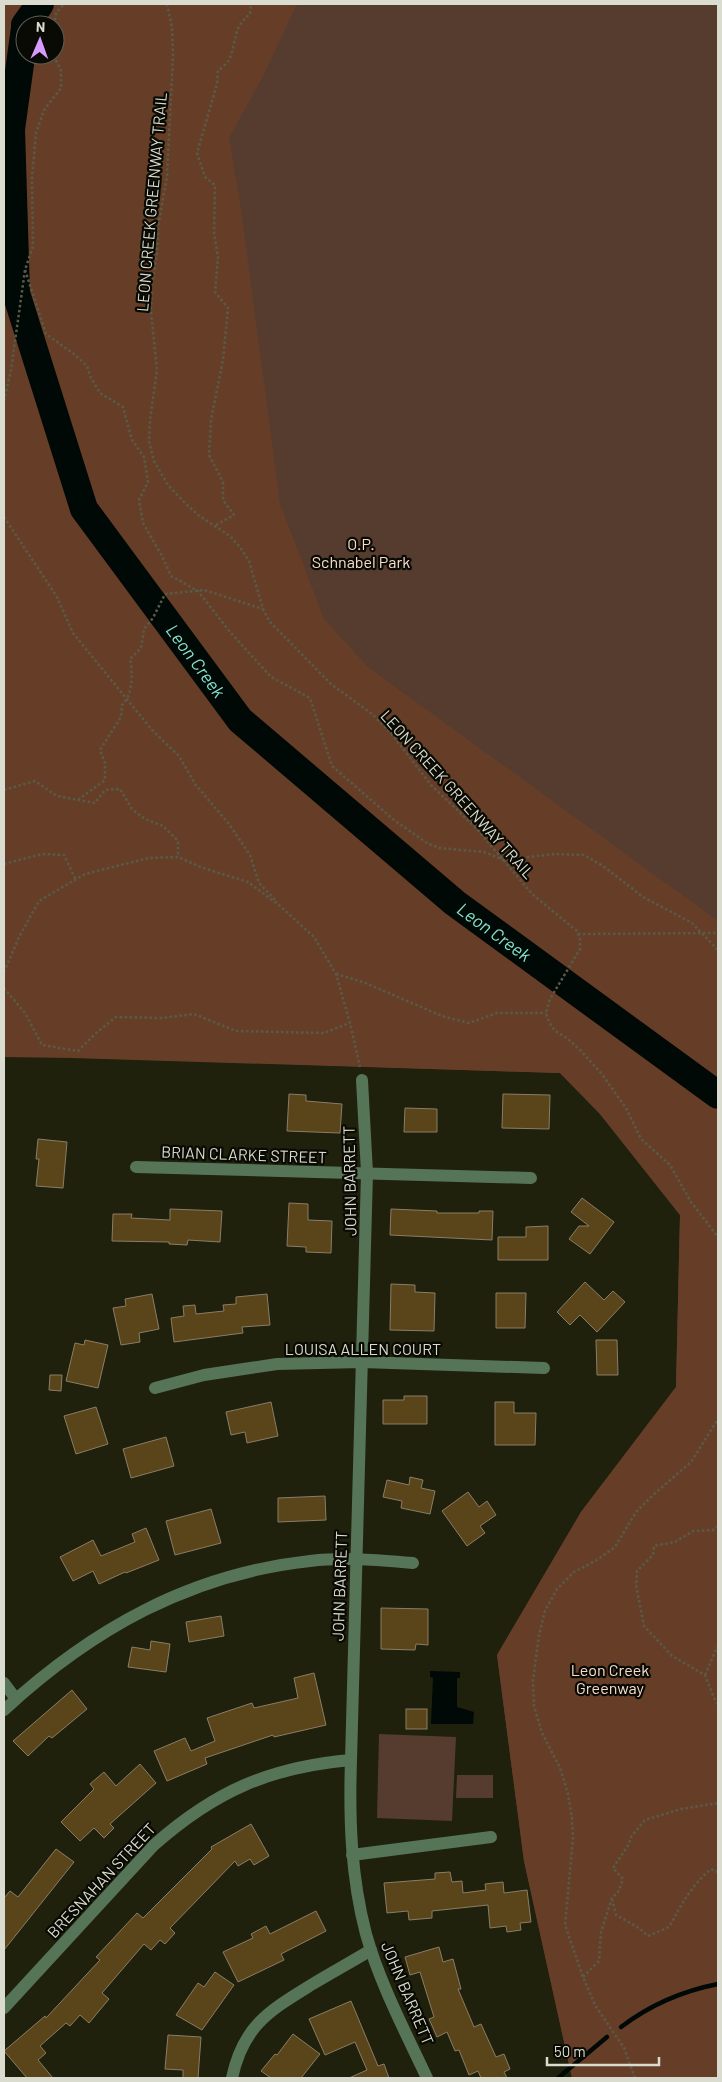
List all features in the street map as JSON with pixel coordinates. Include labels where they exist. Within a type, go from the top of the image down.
[{"type":"street","name":"JOHN BARRETT","points":[[362,1080],[367,1173],[350,1798],[352,1855],[364,1924],[371,1950],[386,1992],[427,2078]]},
{"type":"street","name":"BRIAN CLARKE STREET","points":[[136,1167],[531,1178]]},
{"type":"street","name":"LOUISA ALLEN COURT","points":[[155,1388],[204,1375],[277,1364],[362,1362],[544,1368]]},
{"type":"street","points":[[4,1710],[16,1698],[76,1650],[120,1622],[165,1599],[213,1581],[264,1567],[312,1560],[356,1559],[413,1562]]},
{"type":"street","points":[[4,1683],[16,1698]]},
{"type":"street","name":"BRESNAHAN STREET","points":[[4,2008],[154,1845],[203,1806],[231,1790],[260,1778],[306,1765],[351,1760]]},
{"type":"street","points":[[352,1855],[491,1837]]},
{"type":"street","points":[[232,2078],[235,2062],[244,2042],[257,2024],[273,2008],[371,1950]]},
{"type":"path","points":[[56,15],[64,4]]},
{"type":"path","name":"LEON CREEK GREENWAY TRAIL","points":[[167,4],[172,27],[173,55],[167,176],[158,227],[157,253],[152,284],[151,311],[157,370],[149,440],[154,461],[168,484],[198,514],[216,525],[240,547],[249,562],[263,609],[270,622],[331,684],[372,714],[390,732],[431,785],[476,828],[532,894],[570,924],[578,934]]},
{"type":"path","points":[[216,525],[234,515],[223,500],[223,482],[209,455],[211,420],[223,360],[228,308],[215,292],[218,257],[214,234],[215,185],[205,177],[197,153],[217,84],[218,71],[229,61],[234,38],[242,21],[250,14],[251,4]]},
{"type":"path","points":[[4,401],[25,270],[32,246],[32,178],[36,133],[44,110],[61,88],[61,70],[58,65]]},
{"type":"path","points":[[25,270],[46,334],[87,366],[90,378],[100,393],[123,407],[132,440],[144,457],[148,482],[140,500],[143,523],[171,576],[198,591],[230,632],[271,678],[310,698],[332,766],[394,820],[426,843],[439,848],[484,852],[504,860],[554,854],[584,855],[616,876],[642,897],[692,923],[718,950]]},
{"type":"path","points":[[4,517],[57,597],[73,633],[152,730],[179,756],[196,784],[229,824],[250,855],[259,883],[280,906],[314,937],[336,974],[350,1023],[362,1080]]},
{"type":"path","points":[[78,800],[105,780],[105,763],[100,750],[121,717],[122,705],[128,700],[132,670],[130,659],[141,648],[144,629],[153,618],[165,594],[204,590],[263,609]]},
{"type":"path","points":[[4,789],[35,781],[57,796],[95,803],[105,790],[120,789],[132,809],[145,819],[163,826],[178,841],[178,857]]},
{"type":"path","points":[[4,864],[42,854],[64,855],[76,880]]},
{"type":"path","points":[[4,972],[19,937],[39,901],[85,874],[150,858],[178,857],[202,868],[248,882],[280,906]]},
{"type":"path","points":[[718,933],[578,934],[580,949],[576,959],[550,999],[546,1012],[549,1022],[555,1031],[567,1038],[602,1073],[626,1108],[641,1139],[670,1165],[692,1202],[718,1237]]},
{"type":"path","points":[[336,974],[363,982],[442,1016],[469,1023],[497,1013],[546,1012]]},
{"type":"path","points":[[4,988],[24,1013],[42,1045],[78,1051],[116,1017],[162,1018],[194,1014],[236,1031],[324,1034],[350,1023]]},
{"type":"path","points":[[635,2078],[624,2048],[595,2005],[583,1978],[565,1925],[573,1838],[568,1794],[560,1768],[542,1733],[534,1706],[532,1681],[545,1610],[557,1590],[574,1572],[597,1560],[615,1547],[636,1512],[691,1462],[718,1419]]},
{"type":"path","points":[[718,1526],[713,1530],[693,1531],[675,1542],[654,1546],[653,1555],[637,1571],[636,1585],[644,1626],[672,1656],[705,1675],[718,1704]]},
{"type":"path","points":[[705,1675],[718,1645]]},
{"type":"path","points":[[583,1978],[599,1961],[601,1932],[612,1898],[618,1892],[623,1879],[613,1868],[629,1844],[631,1837],[644,1820],[681,1809],[718,1803]]},
{"type":"path","points":[[612,1898],[616,1915],[639,1928],[648,1936],[669,1927],[685,1897],[696,1882],[711,1869],[718,1872]]},
{"type":"green space","name":"O.P. Schnabel Park","points":[[4,4],[718,4],[718,2078],[572,2078],[524,1861],[497,1655],[581,1512],[676,1387],[680,1215],[600,1114],[560,1073],[4,1055]]},
{"type":"green space","name":"Leon Creek Greenway","points":[[4,4],[297,4],[262,78],[229,138],[241,209],[280,504],[324,619],[369,668],[718,921],[718,2078],[572,2078],[524,1861],[497,1655],[581,1512],[676,1387],[680,1215],[600,1114],[560,1073],[4,1057]]},
{"type":"green space","points":[[379,1734],[456,1737],[452,1821],[377,1818]]},
{"type":"green space","points":[[457,1775],[493,1775],[493,1798],[456,1798]]},
{"type":"shaded area","points":[[430,1671],[460,1672],[460,1678],[457,1678],[457,1707],[474,1712],[473,1724],[431,1724],[433,1678],[430,1677]]},
{"type":"building","points":[[289,1094],[306,1095],[306,1101],[342,1104],[340,1133],[287,1131]]},
{"type":"building","points":[[503,1094],[550,1095],[549,1129],[502,1128]]},
{"type":"building","points":[[405,1108],[437,1109],[437,1132],[404,1132]]},
{"type":"building","points":[[38,1139],[67,1142],[63,1188],[36,1186],[39,1159],[36,1159]]},
{"type":"building","points":[[582,1198],[614,1222],[590,1254],[569,1239],[579,1226],[589,1226],[571,1212]]},
{"type":"building","points":[[289,1203],[308,1204],[308,1220],[332,1221],[331,1253],[306,1252],[306,1247],[287,1246]]},
{"type":"building","points":[[170,1209],[222,1211],[220,1242],[188,1240],[187,1245],[169,1244],[169,1242],[112,1241],[113,1214],[132,1214],[131,1218],[170,1220]]},
{"type":"building","points":[[391,1209],[437,1211],[437,1213],[493,1211],[492,1240],[390,1235]]},
{"type":"building","points":[[548,1226],[548,1260],[498,1260],[498,1237],[526,1237],[526,1227]]},
{"type":"building","points":[[585,1282],[604,1300],[613,1291],[625,1302],[597,1332],[580,1315],[570,1325],[557,1312]]},
{"type":"building","points":[[391,1284],[415,1285],[415,1292],[435,1293],[434,1331],[390,1330]]},
{"type":"building","points":[[496,1293],[526,1293],[525,1328],[496,1328]]},
{"type":"building","points":[[152,1294],[159,1329],[139,1333],[140,1342],[121,1345],[113,1308],[126,1306],[125,1299]]},
{"type":"building","points":[[267,1294],[270,1325],[242,1327],[243,1333],[174,1342],[171,1318],[184,1316],[183,1306],[195,1305],[196,1314],[224,1311],[223,1305],[236,1304],[236,1297]]},
{"type":"building","points":[[85,1340],[108,1345],[98,1388],[66,1381],[75,1343],[84,1345]]},
{"type":"building","points":[[596,1340],[617,1340],[618,1375],[597,1375]]},
{"type":"building","points":[[50,1375],[62,1375],[61,1391],[49,1390]]},
{"type":"building","points":[[404,1396],[427,1396],[427,1424],[383,1424],[383,1400],[404,1400]]},
{"type":"building","points":[[271,1402],[278,1436],[247,1443],[245,1432],[231,1435],[226,1412]]},
{"type":"building","points":[[495,1402],[514,1402],[514,1413],[536,1413],[535,1445],[495,1445]]},
{"type":"building","points":[[96,1407],[108,1444],[76,1454],[64,1416]]},
{"type":"building","points":[[166,1437],[174,1466],[131,1478],[123,1449]]},
{"type":"building","points":[[410,1477],[423,1480],[421,1488],[435,1491],[430,1514],[401,1508],[402,1501],[383,1497],[387,1480],[409,1485]]},
{"type":"building","points":[[468,1492],[479,1507],[487,1501],[496,1515],[480,1526],[485,1533],[467,1546],[442,1511]]},
{"type":"building","points":[[325,1496],[326,1520],[278,1522],[278,1498]]},
{"type":"building","points":[[211,1509],[221,1543],[175,1555],[166,1521]]},
{"type":"building","points":[[146,1528],[159,1560],[99,1584],[93,1571],[73,1581],[60,1557],[93,1540],[101,1556],[135,1542],[132,1534]]},
{"type":"building","points":[[381,1608],[428,1609],[428,1645],[416,1644],[415,1650],[381,1649]]},
{"type":"building","points":[[221,1616],[224,1636],[189,1642],[186,1622]]},
{"type":"building","points":[[151,1641],[170,1644],[166,1672],[128,1667],[132,1647],[150,1650]]},
{"type":"building","points":[[314,1673],[326,1725],[274,1737],[273,1735],[205,1758],[207,1764],[167,1781],[154,1751],[185,1738],[191,1751],[215,1741],[207,1718],[252,1703],[254,1708],[298,1698],[294,1678]]},
{"type":"building","points":[[72,1690],[87,1709],[52,1738],[49,1736],[28,1756],[13,1741]]},
{"type":"building","points":[[406,1709],[427,1709],[427,1729],[406,1729]]},
{"type":"building","points":[[140,1764],[156,1783],[110,1824],[114,1828],[104,1838],[94,1828],[80,1841],[61,1822],[94,1789],[90,1784],[104,1772],[116,1786]]},
{"type":"building","points":[[251,1824],[269,1856],[254,1865],[250,1859],[238,1866],[235,1861],[170,1928],[175,1933],[165,1944],[160,1940],[151,1950],[144,1944],[102,1993],[109,1999],[89,2023],[80,2015],[70,2026],[66,2023],[40,2046],[46,2053],[38,2060],[53,2078],[27,2078],[4,2051],[45,2016],[46,2018],[100,1960],[96,1957],[137,1913],[143,1918],[212,1849],[211,1847]]},
{"type":"building","points":[[56,1849],[74,1862],[4,1950],[4,1898],[10,1891],[18,1897]]},
{"type":"building","points":[[450,1872],[452,1882],[462,1881],[463,1893],[486,1890],[485,1884],[503,1882],[504,1893],[527,1890],[531,1922],[520,1923],[521,1930],[507,1932],[506,1926],[490,1928],[488,1905],[432,1911],[432,1918],[409,1920],[408,1911],[387,1913],[384,1883],[435,1879],[435,1873]]},
{"type":"building","points":[[316,1911],[326,1931],[281,1954],[284,1960],[238,1982],[223,1952],[253,1938],[251,1934],[266,1926],[270,1934]]},
{"type":"building","points":[[439,1947],[443,1962],[453,1959],[461,1989],[458,1989],[474,2027],[481,2024],[496,2057],[504,2054],[510,2069],[504,2072],[507,2078],[481,2078],[478,2071],[469,2075],[459,2050],[455,2051],[447,2032],[437,2037],[429,2019],[434,2017],[420,1972],[410,1975],[405,1957]]},
{"type":"building","points":[[215,1972],[234,1985],[202,2030],[176,2015],[198,1983],[204,1987]]},
{"type":"building","points":[[351,2001],[378,2066],[384,2064],[389,2078],[349,2078],[367,2070],[355,2042],[325,2055],[309,2019]]},
{"type":"building","points":[[293,2034],[320,2054],[301,2078],[271,2078],[261,2071],[275,2054],[277,2055]]},
{"type":"building","points":[[168,2035],[201,2037],[198,2078],[183,2078],[183,2070],[165,2069]]},
{"type":"waterway","name":"Leon Creek","points":[[32,15],[40,4]]},
{"type":"waterway","name":"Leon Creek","points":[[20,65],[11,129],[16,293],[84,509],[240,720],[455,903],[718,1095]]},
{"type":"waterway","points":[[621,2027],[643,2012],[667,2000],[718,1984]]},
{"type":"waterway","points":[[558,2078],[607,2037]]}]
